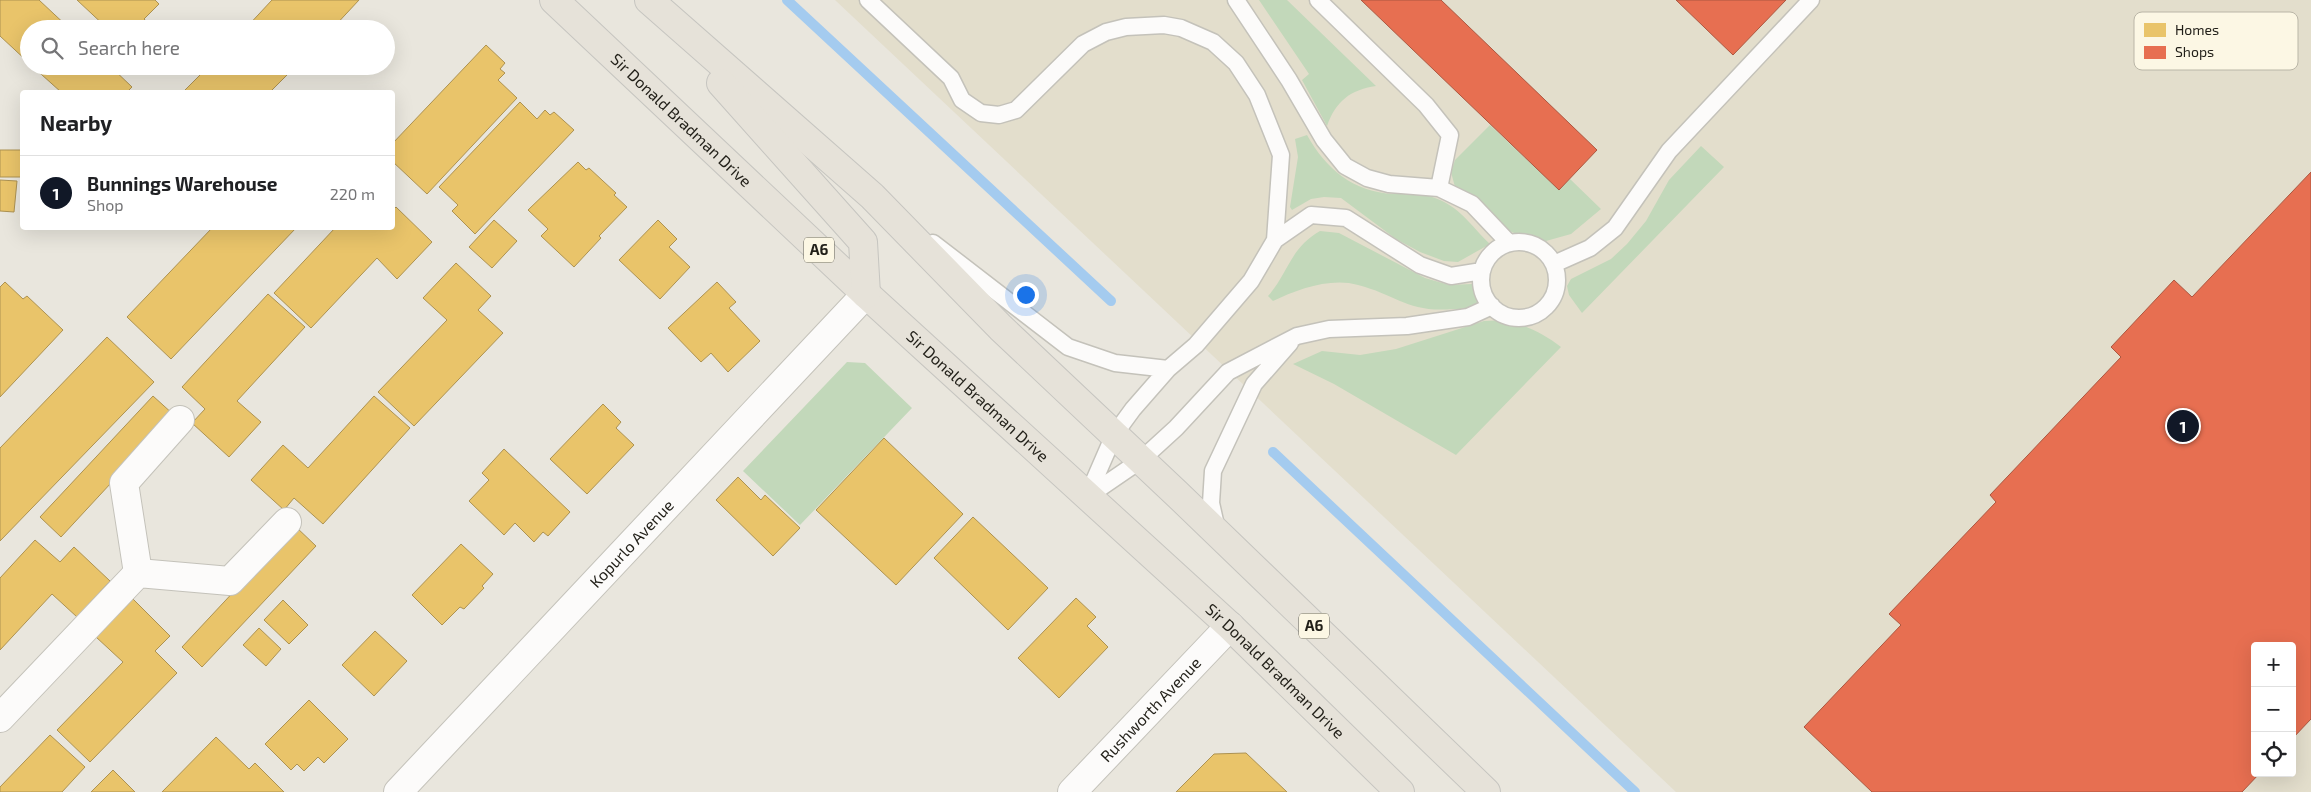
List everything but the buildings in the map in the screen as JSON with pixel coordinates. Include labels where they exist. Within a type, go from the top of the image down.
[{"type":"main road","name":"Sir Donald Bradman Drive","points":[[554,0],[866,294],[1230,626],[1400,792]]},
{"type":"main road","points":[[648,0],[863,242],[866,294]]},
{"type":"main road","name":"A6","points":[[648,0],[872,196],[1001,328],[1218,533],[1486,792]]},
{"type":"street","name":"Kopurlo Avenue","points":[[398,792],[866,294]]},
{"type":"street","points":[[138,573],[124,483],[180,420]]},
{"type":"street","points":[[138,573],[230,581],[287,522]]},
{"type":"street","points":[[0,718],[138,573]]},
{"type":"street","name":"Rushworth Avenue","points":[[1072,792],[1230,626]]},
{"type":"lane","points":[[868,0],[951,78],[962,100],[981,113],[998,115],[1016,110],[1084,44],[1106,32],[1126,27],[1164,25],[1181,28],[1213,42],[1236,63],[1257,95],[1281,155],[1275,240]]},
{"type":"lane","points":[[1236,0],[1289,80],[1324,140],[1345,166],[1366,178],[1389,184],[1438,188],[1472,204],[1508,243]]},
{"type":"lane","points":[[1318,0],[1426,105],[1450,135],[1438,188]]},
{"type":"lane","points":[[1554,264],[1590,248],[1615,228],[1669,151],[1811,0]]},
{"type":"lane","points":[[872,196],[1068,346],[1126,364],[1168,370]]},
{"type":"lane","points":[[1087,497],[1114,435],[1144,397],[1168,370],[1196,345],[1251,281],[1275,240],[1311,215],[1346,218],[1420,265],[1451,276],[1482,271]]},
{"type":"lane","points":[[1525,242],[1537,246],[1547,253],[1554,264],[1557,276],[1556,289],[1551,301],[1543,310],[1532,316],[1519,318],[1506,316],[1492,306],[1481,289],[1482,271],[1490,253],[1508,243],[1525,242]]},
{"type":"lane","points":[[1087,497],[1141,460],[1176,428],[1228,372],[1297,336],[1329,329],[1408,326],[1468,317],[1492,306]]},
{"type":"lane","points":[[1218,533],[1211,503],[1213,471],[1254,384],[1297,336]]},
{"type":"shaded area","points":[[835,0],[2311,0],[2311,792],[1676,792]]},
{"type":"green space","points":[[1259,0],[1287,0],[1376,86],[1359,90],[1345,98],[1335,110],[1327,126],[1302,80],[1309,74]]},
{"type":"green space","points":[[1490,125],[1559,190],[1570,179],[1601,209],[1571,234],[1546,241],[1519,235],[1500,227],[1455,187],[1451,172],[1455,160]]},
{"type":"green space","points":[[1307,135],[1332,168],[1353,183],[1379,192],[1422,194],[1442,201],[1464,217],[1490,244],[1458,262],[1444,261],[1420,252],[1396,239],[1341,198],[1324,197],[1311,199],[1292,210],[1290,207],[1298,157],[1295,139]]},
{"type":"green space","points":[[1701,146],[1724,167],[1582,313],[1569,295],[1567,286],[1571,279],[1611,259],[1627,244],[1646,221],[1669,180]]},
{"type":"green space","points":[[1320,231],[1339,233],[1425,278],[1449,285],[1472,284],[1475,287],[1479,304],[1463,309],[1438,310],[1425,308],[1413,306],[1358,285],[1337,282],[1293,292],[1273,301],[1268,296],[1296,253],[1302,245]]},
{"type":"green space","points":[[1506,320],[1535,330],[1561,347],[1456,455],[1334,384],[1293,364],[1322,351],[1360,355],[1396,349],[1484,321]]},
{"type":"green space","points":[[847,362],[865,363],[912,408],[800,525],[743,471]]},
{"type":"waterway","points":[[787,0],[1111,301]]},
{"type":"waterway","points":[[1273,452],[1635,792]]},
{"type":"place","name":"Bunnings Warehouse","points":[[2183,426]]}]
